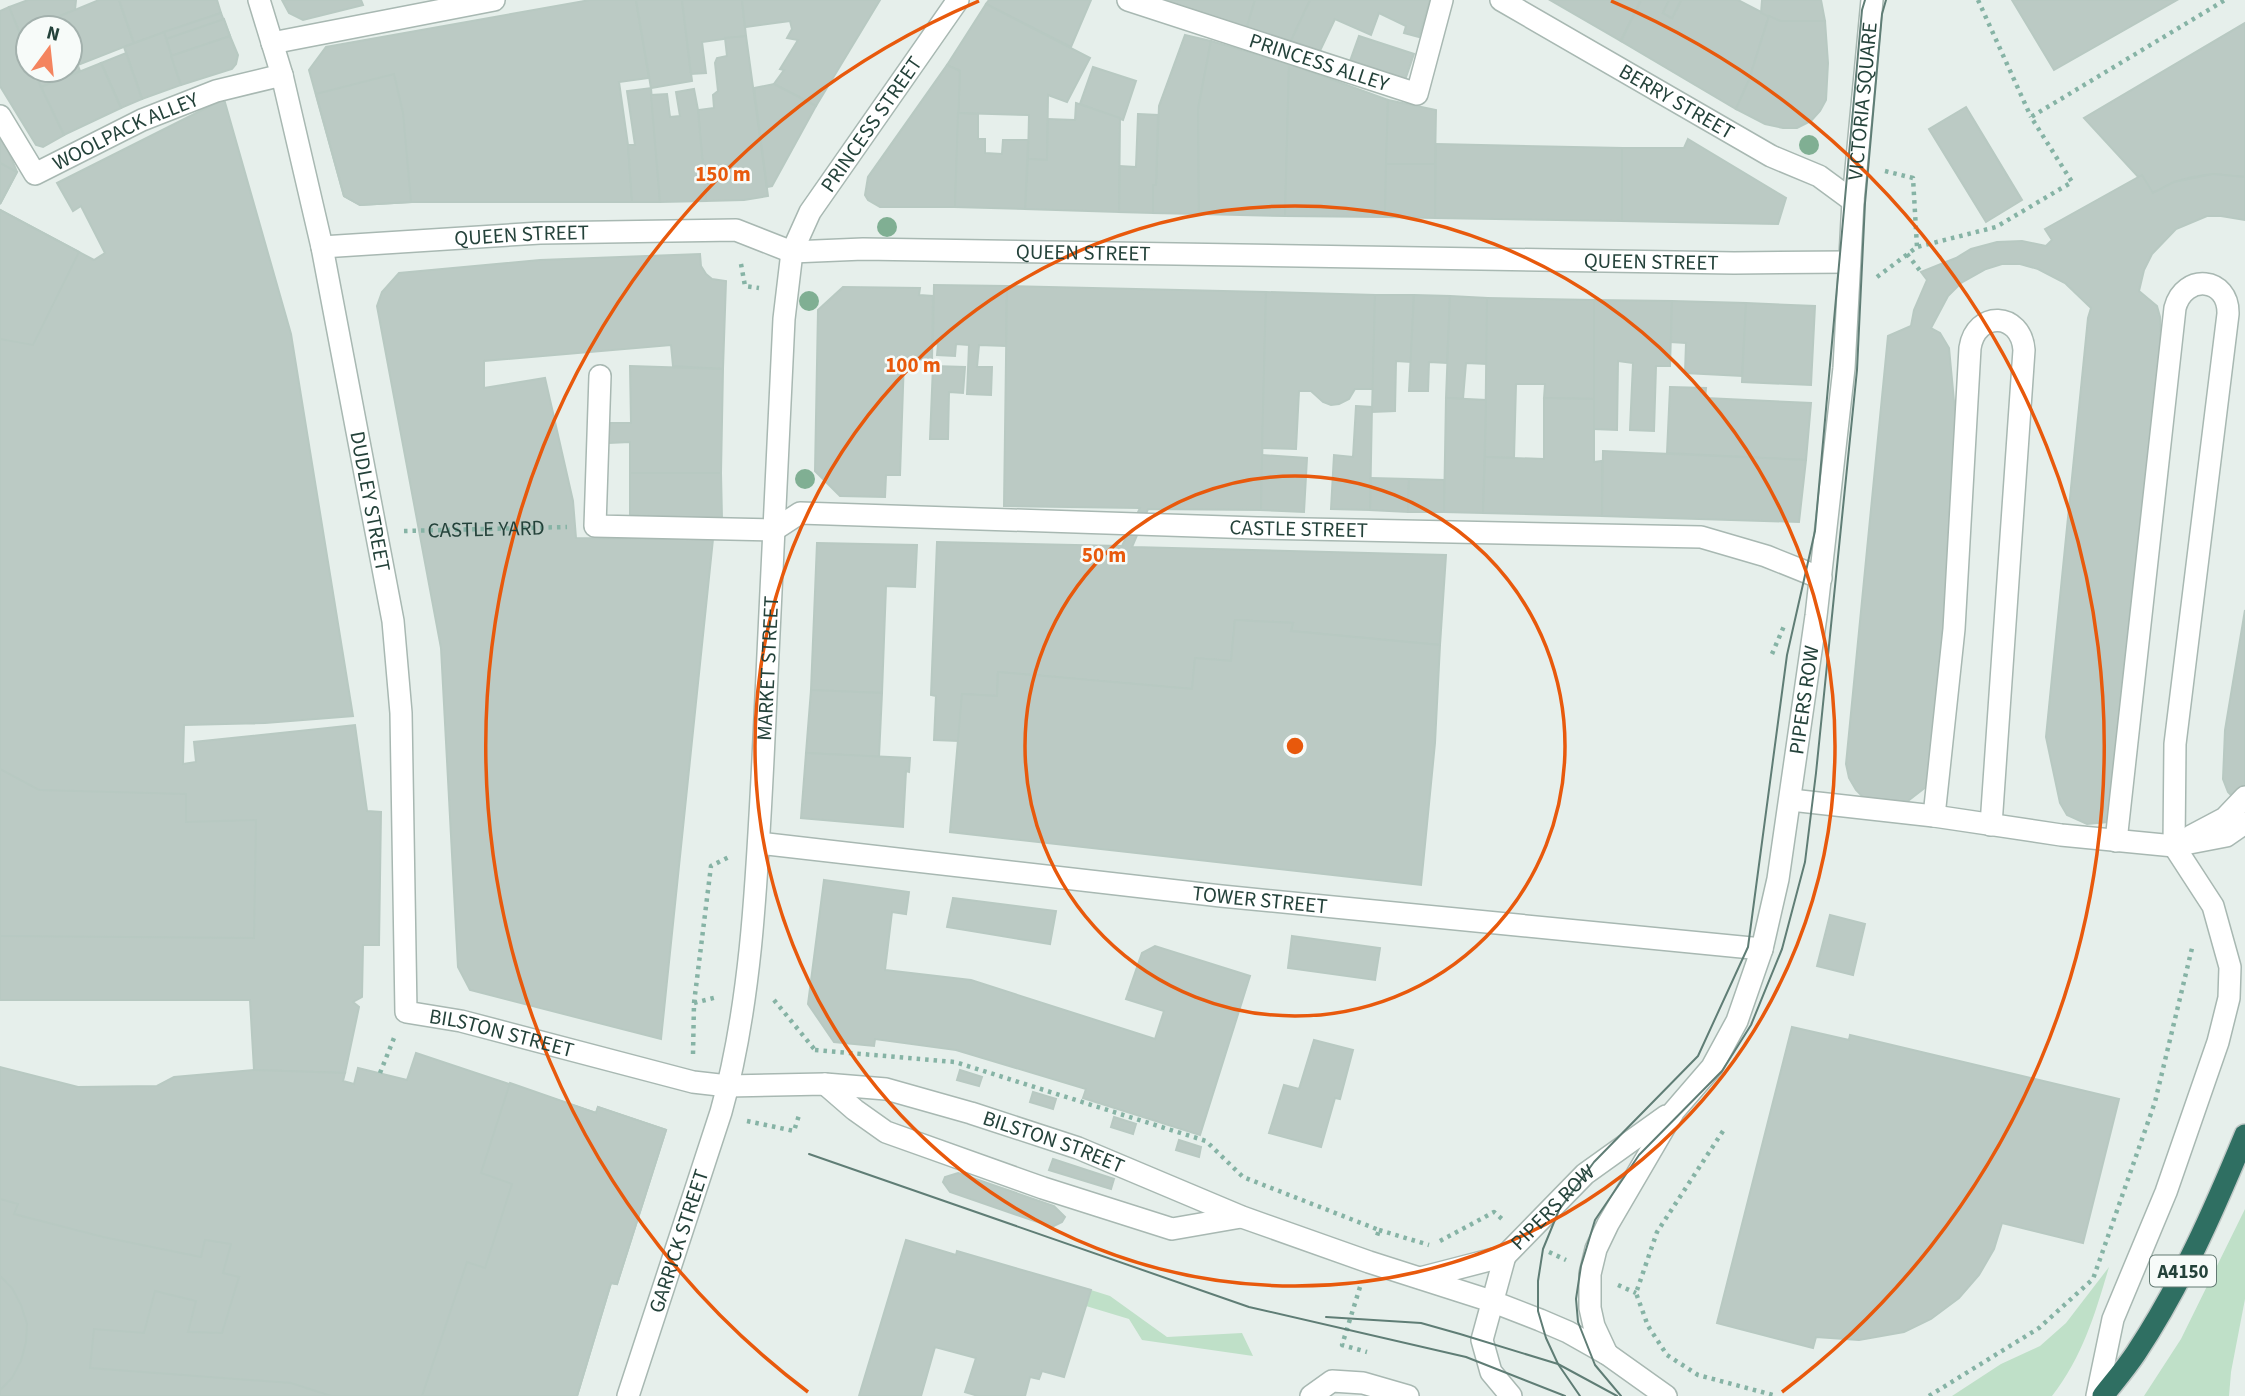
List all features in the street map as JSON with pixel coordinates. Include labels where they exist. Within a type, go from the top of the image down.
[{"type":"highway","name":"A4150","points":[[2103,1396],[2135,1354],[2171,1295],[2218,1201],[2245,1135]]},
{"type":"street","name":"DUDLEY STREET","points":[[259,0],[282,75],[321,247],[393,621],[401,713],[406,1012]]},
{"type":"street","points":[[272,43],[494,0]]},
{"type":"street","name":"PRINCESS STREET","points":[[792,252],[810,212],[958,0]]},
{"type":"street","name":"PRINCESS ALLEY","points":[[1128,0],[1417,94],[1442,0]]},
{"type":"street","name":"BERRY STREET","points":[[1501,0],[1771,156],[1819,176],[1853,201]]},
{"type":"street","name":"VICTORIA SQUARE","points":[[1849,269],[1872,0]]},
{"type":"street","name":"WOOLPACK ALLEY","points":[[0,116],[35,174],[142,120],[216,91],[282,75]]},
{"type":"street","name":"QUEEN STREET","points":[[321,247],[540,233],[736,230],[792,252],[863,249],[1720,263],[1849,269]]},
{"type":"street","name":"MARKET STREET","points":[[728,1086],[745,989],[759,842],[784,319],[792,252]]},
{"type":"street","name":"PIPERS ROW","points":[[1607,1354],[1594,1326],[1590,1308],[1590,1273],[1596,1249],[1674,1111],[1712,1067],[1737,1021],[1762,949],[1778,880],[1821,578],[1843,368],[1849,269]]},
{"type":"street","points":[[2097,1396],[2113,1318],[2166,1192],[2218,1042],[2229,998],[2230,967],[2213,906],[2174,846],[2175,744],[2228,314],[2228,305],[2220,291],[2204,284],[2188,287],[2177,300],[2175,308],[2116,841]]},
{"type":"street","points":[[1934,816],[1954,629],[1970,348],[1976,330],[1983,324],[1999,320],[2008,323],[2020,334],[2024,351],[1992,825]]},
{"type":"street","points":[[600,376],[595,526],[774,530]]},
{"type":"street","name":"CASTLE STREET","points":[[774,530],[800,513],[1230,527],[1701,537],[1766,556],[1821,578]]},
{"type":"street","points":[[2174,846],[2225,818],[2245,797]]},
{"type":"street","points":[[1791,800],[2174,846],[2226,836],[2245,823]]},
{"type":"street","name":"TOWER STREET","points":[[759,842],[1221,896],[1762,949]]},
{"type":"street","name":"BILSTON STREET","points":[[406,1012],[461,1021],[693,1082],[728,1086],[825,1084],[886,1089],[971,1113],[1078,1147],[1242,1217],[1368,1262],[1492,1301],[1568,1332],[1607,1354],[1665,1396]]},
{"type":"street","points":[[825,1084],[886,1132],[1126,1215],[1172,1228],[1242,1217]]},
{"type":"street","name":"GARRICK STREET","points":[[628,1396],[728,1086]]},
{"type":"street","name":"PIPERS ROW","points":[[1420,1278],[1505,1256],[1585,1174],[1674,1111]]},
{"type":"street","points":[[1505,1256],[1482,1340],[1491,1373],[1511,1396]]},
{"type":"street","points":[[1311,1396],[1332,1381],[1363,1383],[1408,1396]]},
{"type":"path","points":[[1849,269],[1876,278],[1917,247],[1996,227],[2072,182],[2031,117],[1978,0]]},
{"type":"path","points":[[2031,117],[2225,0]]},
{"type":"path","points":[[1858,166],[1913,178],[1917,247]]},
{"type":"path","points":[[1906,254],[1921,272]]},
{"type":"path","name":"CASTLE YARD","points":[[376,532],[595,526]]},
{"type":"path","points":[[693,1082],[694,1003],[711,866],[759,842]]},
{"type":"path","points":[[1929,1396],[2039,1328],[2093,1279],[2155,1102],[2196,931]]},
{"type":"path","points":[[380,1073],[406,1012]]},
{"type":"path","points":[[816,1050],[955,1062],[1206,1141],[1243,1177]]},
{"type":"path","points":[[1723,1131],[1657,1232],[1636,1293],[1648,1326],[1667,1355],[1698,1375],[1777,1396]]},
{"type":"path","points":[[1380,1230],[1431,1246],[1493,1212]]},
{"type":"green space","points":[[2245,1209],[2245,1299],[2229,1396],[2144,1396],[2181,1339]]},
{"type":"green space","points":[[2109,1267],[2080,1350],[2052,1396],[1952,1396],[2001,1364],[2040,1346],[2066,1323]]},
{"type":"green space","points":[[1091,1290],[1110,1296],[1167,1337],[1242,1333],[1253,1356],[1142,1340],[1129,1319],[1086,1306]]},
{"type":"building","points":[[28,0],[76,0],[75,10],[65,14],[14,14],[14,19],[9,7]]},
{"type":"building","points":[[99,0],[119,0],[134,43],[84,63],[84,14],[65,14]]},
{"type":"building","points":[[119,0],[217,0],[221,13],[134,43]]},
{"type":"building","points":[[282,0],[361,0],[363,5],[303,20],[289,13]]},
{"type":"building","points":[[590,0],[636,0],[649,78],[619,82],[628,145],[632,202],[411,202],[360,205],[344,196],[309,70],[326,47]]},
{"type":"building","points":[[636,0],[682,0],[692,81],[651,88]]},
{"type":"building","points":[[682,0],[742,0],[746,36],[702,42],[706,73],[691,74]]},
{"type":"building","points":[[742,0],[880,0],[816,106],[774,84],[798,40],[787,38],[792,29],[790,21],[745,27]]},
{"type":"building","points":[[989,0],[1091,0],[1071,47],[986,4]]},
{"type":"building","points":[[1158,0],[1255,0],[1246,30]]},
{"type":"building","points":[[1255,0],[1310,0],[1289,45],[1246,30]]},
{"type":"building","points":[[1310,0],[1430,0],[1419,37],[1404,33],[1406,26],[1379,13],[1371,35],[1335,19],[1318,55],[1289,45]]},
{"type":"building","points":[[1550,0],[1641,0],[1621,41]]},
{"type":"building","points":[[1641,0],[1669,0],[1663,13],[1672,18],[1681,0],[1738,0],[1769,16],[1749,80],[1736,109],[1621,41]]},
{"type":"building","points":[[1669,0],[1681,0],[1672,18],[1663,13]]},
{"type":"building","points":[[1762,0],[1821,0],[1825,21],[1780,21],[1761,13]]},
{"type":"building","points":[[2012,0],[2177,0],[2054,70]]},
{"type":"building","points":[[986,4],[1090,58],[1067,102],[1048,95],[1047,160],[1028,159],[1029,115],[958,113],[960,71],[947,65]]},
{"type":"building","points":[[9,7],[14,19],[14,84],[40,84],[64,135],[43,147],[36,145],[0,86],[0,11]]},
{"type":"building","points":[[221,13],[230,36],[171,56],[164,32]]},
{"type":"building","points":[[1769,16],[1780,21],[1825,21],[1828,63],[1826,100],[1811,121],[1797,128],[1765,124],[1736,109],[1749,80]]},
{"type":"building","points":[[224,19],[230,36],[171,56],[166,39]]},
{"type":"building","points":[[2245,23],[2245,177],[2213,174],[2192,177],[2174,182],[2153,193],[2084,118]]},
{"type":"building","points":[[164,32],[181,85],[142,99],[124,47]]},
{"type":"building","points":[[1185,35],[1211,41],[1198,110],[1199,214],[1153,213],[1159,106]]},
{"type":"building","points":[[230,36],[238,55],[232,69],[181,85],[171,56]]},
{"type":"building","points":[[746,36],[768,196],[706,201],[698,110],[714,108],[713,95],[718,91],[715,63],[717,58],[727,56],[725,38]]},
{"type":"building","points":[[1359,36],[1414,54],[1404,83],[1349,64]]},
{"type":"building","points":[[1211,41],[1289,64],[1285,216],[1199,214],[1198,110]]},
{"type":"building","points":[[126,53],[142,99],[121,108],[101,63]]},
{"type":"building","points":[[101,63],[121,108],[64,135],[41,87],[48,84],[84,84],[84,70]]},
{"type":"building","points":[[1289,64],[1388,100],[1385,217],[1285,216]]},
{"type":"building","points":[[947,65],[960,71],[955,207],[880,207],[865,195],[868,177]]},
{"type":"building","points":[[1093,67],[1136,81],[1123,120],[1080,104]]},
{"type":"building","points":[[394,74],[403,113],[411,202],[360,205],[344,196],[316,94]]},
{"type":"building","points":[[774,84],[816,106],[772,186],[767,187],[754,88]]},
{"type":"building","points":[[651,88],[660,202],[632,202],[628,145],[635,145],[627,91]]},
{"type":"building","points":[[694,89],[706,201],[660,202],[651,95],[667,94],[670,117],[680,116],[676,92]]},
{"type":"building","points":[[224,99],[291,334],[353,716],[265,723],[184,725],[183,764],[196,762],[194,742],[355,725],[367,811],[381,812],[379,945],[363,945],[362,997],[353,1002],[359,1007],[345,1073],[254,1070],[250,1000],[0,1000],[0,210],[94,260],[105,253],[81,206],[73,211],[57,183]]},
{"type":"building","points":[[1388,100],[1436,110],[1435,164],[1386,164]]},
{"type":"building","points":[[1076,103],[1120,118],[1119,212],[1025,209],[1028,159],[1047,160],[1048,119],[1075,120]]},
{"type":"building","points":[[1966,107],[2022,200],[1986,222],[1929,129]]},
{"type":"building","points":[[958,113],[978,114],[978,139],[985,139],[985,153],[1002,154],[1003,140],[1028,140],[1025,209],[955,207]]},
{"type":"building","points":[[1138,114],[1158,115],[1153,213],[1119,212],[1120,166],[1136,167]]},
{"type":"building","points":[[0,131],[17,172],[0,204]]},
{"type":"building","points":[[1688,139],[1786,198],[1778,224],[1622,221],[1622,148],[1684,148]]},
{"type":"building","points":[[1436,144],[1622,148],[1622,221],[1435,218]]},
{"type":"building","points":[[0,163],[17,172],[0,204]]},
{"type":"building","points":[[1386,164],[1435,164],[1435,218],[1385,217]]},
{"type":"building","points":[[2213,174],[2245,177],[2245,220],[2207,216],[2176,229],[2152,254],[2144,270],[2139,291],[2157,306],[2160,317],[2163,394],[2108,822],[2087,824],[2067,815],[2060,803],[2046,737],[2091,308],[2065,283],[2038,269],[2020,264],[2002,264],[1986,269],[1961,283],[1948,296],[1931,328],[1940,333],[1949,348],[1961,475],[1931,771],[1926,787],[1904,804],[1867,801],[1849,778],[1846,764],[1888,336],[1911,326],[1914,310],[1927,280],[1921,272],[1971,249],[1997,242],[2022,241],[2046,246],[2052,240],[2045,229],[2142,175],[2153,193],[2174,182]]},
{"type":"building","points":[[0,210],[79,252],[33,345],[0,339]]},
{"type":"building","points":[[700,254],[701,266],[706,274],[712,279],[726,281],[723,369],[673,366],[671,345],[484,361],[484,388],[545,378],[573,501],[576,538],[713,539],[661,1039],[470,990],[458,967],[441,648],[377,306],[382,292],[399,273],[540,260]]},
{"type":"building","points":[[934,285],[1007,286],[1006,346],[979,345],[977,367],[992,367],[991,395],[967,394],[969,345],[956,344],[955,356],[937,355],[938,344],[933,343]]},
{"type":"building","points":[[1007,286],[1266,292],[1261,510],[1148,509],[1132,547],[1446,555],[1440,645],[1291,631],[1293,623],[1235,620],[1231,661],[1195,658],[1192,689],[998,672],[997,696],[962,694],[959,741],[934,740],[936,696],[931,695],[937,542],[1122,546],[1140,508],[1004,506]]},
{"type":"building","points":[[843,287],[920,288],[919,295],[933,296],[932,360],[904,359],[900,475],[886,475],[885,497],[840,496],[815,471],[818,310]]},
{"type":"building","points":[[1266,292],[1375,295],[1373,389],[1355,389],[1349,399],[1331,405],[1323,402],[1311,391],[1299,391],[1296,449],[1262,448]]},
{"type":"building","points":[[1375,295],[1414,295],[1411,362],[1396,361],[1395,411],[1372,412]]},
{"type":"building","points":[[1414,295],[1450,296],[1447,363],[1429,362],[1428,391],[1409,391]]},
{"type":"building","points":[[1450,296],[1487,298],[1487,364],[1466,363],[1463,399],[1446,398]]},
{"type":"building","points":[[1487,298],[1594,300],[1594,399],[1544,398],[1545,384],[1516,384],[1514,458],[1485,457]]},
{"type":"building","points":[[1594,300],[1672,301],[1670,366],[1656,366],[1654,431],[1630,430],[1633,363],[1618,361],[1617,430],[1594,429]]},
{"type":"building","points":[[1672,301],[1746,303],[1742,376],[1685,373],[1686,343],[1671,342]]},
{"type":"building","points":[[1746,303],[1815,306],[1811,385],[1742,382]]},
{"type":"building","points":[[630,366],[723,369],[721,473],[630,473],[630,442],[609,443],[609,423],[631,423]]},
{"type":"building","points":[[933,366],[965,367],[963,393],[949,392],[948,439],[930,439]]},
{"type":"building","points":[[1670,387],[1706,388],[1705,398],[1811,403],[1806,460],[1667,453]]},
{"type":"building","points":[[1446,398],[1486,400],[1483,513],[1444,512]]},
{"type":"building","points":[[1544,398],[1594,399],[1594,462],[1602,461],[1602,516],[1483,513],[1485,457],[1544,459]]},
{"type":"building","points":[[1356,406],[1372,407],[1370,510],[1331,509],[1334,455],[1353,457]]},
{"type":"building","points":[[1603,451],[1806,460],[1799,522],[1602,516]]},
{"type":"building","points":[[1262,455],[1307,458],[1304,512],[1261,510]]},
{"type":"building","points":[[630,473],[721,473],[722,519],[630,515]]},
{"type":"building","points":[[1371,478],[1409,479],[1408,512],[1370,510]]},
{"type":"building","points":[[1409,479],[1444,480],[1444,512],[1408,512]]},
{"type":"building","points":[[817,543],[917,545],[915,587],[886,586],[882,693],[811,690]]},
{"type":"building","points":[[2245,610],[2245,799],[2232,796],[2223,779],[2225,730]]},
{"type":"building","points":[[1235,620],[1293,623],[1291,631],[1440,645],[1435,743],[1421,885],[950,832],[962,694],[997,696],[998,672],[1192,689],[1195,658],[1231,661]]},
{"type":"building","points":[[811,690],[882,693],[879,757],[806,753]]},
{"type":"building","points":[[806,753],[910,758],[909,772],[906,771],[903,827],[801,818]]},
{"type":"building","points":[[0,769],[39,790],[186,794],[186,822],[256,820],[254,938],[0,936]]},
{"type":"building","points":[[824,880],[909,892],[906,914],[892,912],[885,970],[971,980],[1155,1039],[1164,1011],[1126,999],[1142,953],[1155,946],[1250,976],[1200,1135],[1083,1098],[1086,1089],[956,1050],[875,1039],[874,1046],[834,1042],[808,1004]]},
{"type":"building","points":[[953,898],[1056,911],[1050,944],[947,927]]},
{"type":"building","points":[[1830,915],[1865,924],[1853,975],[1817,966]]},
{"type":"building","points":[[1292,936],[1380,948],[1375,980],[1288,968]]},
{"type":"building","points":[[1792,1027],[1849,1040],[1850,1035],[2119,1099],[2083,1243],[2002,1223],[1994,1249],[1979,1275],[1959,1298],[1931,1319],[1904,1332],[1859,1340],[1816,1337],[1813,1348],[1717,1323]]},
{"type":"building","points":[[1314,1040],[1353,1050],[1340,1099],[1335,1098],[1321,1147],[1269,1133],[1284,1085],[1299,1089]]},
{"type":"building","points":[[416,1053],[596,1113],[598,1107],[666,1130],[617,1284],[611,1283],[577,1396],[0,1396],[0,1067],[78,1087],[157,1086],[174,1077],[254,1070],[345,1073],[343,1081],[354,1084],[358,1068],[407,1080]]},
{"type":"building","points":[[960,1070],[982,1077],[979,1086],[957,1080]]},
{"type":"building","points":[[510,1083],[596,1113],[598,1107],[666,1130],[617,1284],[611,1283],[577,1396],[422,1396],[467,1262],[485,1268],[512,1184],[481,1173]]},
{"type":"building","points":[[1033,1092],[1056,1099],[1053,1109],[1030,1102]]},
{"type":"building","points":[[1114,1117],[1136,1124],[1133,1134],[1111,1127]]},
{"type":"building","points":[[1179,1140],[1201,1147],[1199,1157],[1176,1150]]},
{"type":"building","points":[[1053,1159],[1114,1179],[1111,1189],[1049,1170]]},
{"type":"building","points":[[958,1173],[1054,1206],[1065,1217],[1062,1222],[1052,1227],[950,1192],[943,1182],[945,1177]]},
{"type":"building","points":[[0,1199],[18,1204],[14,1214],[103,1237],[201,1257],[205,1240],[231,1244],[223,1273],[239,1277],[222,1333],[188,1332],[196,1301],[155,1291],[144,1333],[94,1329],[90,1368],[291,1383],[331,1396],[0,1396],[0,1390],[12,1378],[21,1361],[27,1324],[12,1288],[0,1276]]},
{"type":"building","points":[[906,1240],[956,1255],[957,1251],[1091,1290],[1064,1377],[1042,1371],[1039,1379],[1030,1377],[1025,1396],[978,1396],[965,1392],[976,1358],[935,1347],[921,1396],[859,1396]]},
{"type":"tram line","points":[[1580,1396],[1558,1364],[1538,1311],[1538,1281],[1543,1249],[1559,1210],[1594,1162],[1698,1056],[1748,947],[1787,655],[1815,531],[1865,0]]},
{"type":"tram line","points":[[1621,1396],[1595,1365],[1578,1322],[1576,1299],[1581,1266],[1595,1220],[1639,1155],[1722,1071],[1751,1025],[1782,949],[1805,862],[1857,370],[1865,203],[1882,14],[1886,0]]},
{"type":"tram line","points":[[809,1154],[1249,1307],[1466,1357],[1565,1396]]},
{"type":"tram line","points":[[1326,1317],[1421,1323],[1558,1364],[1617,1396]]}]
